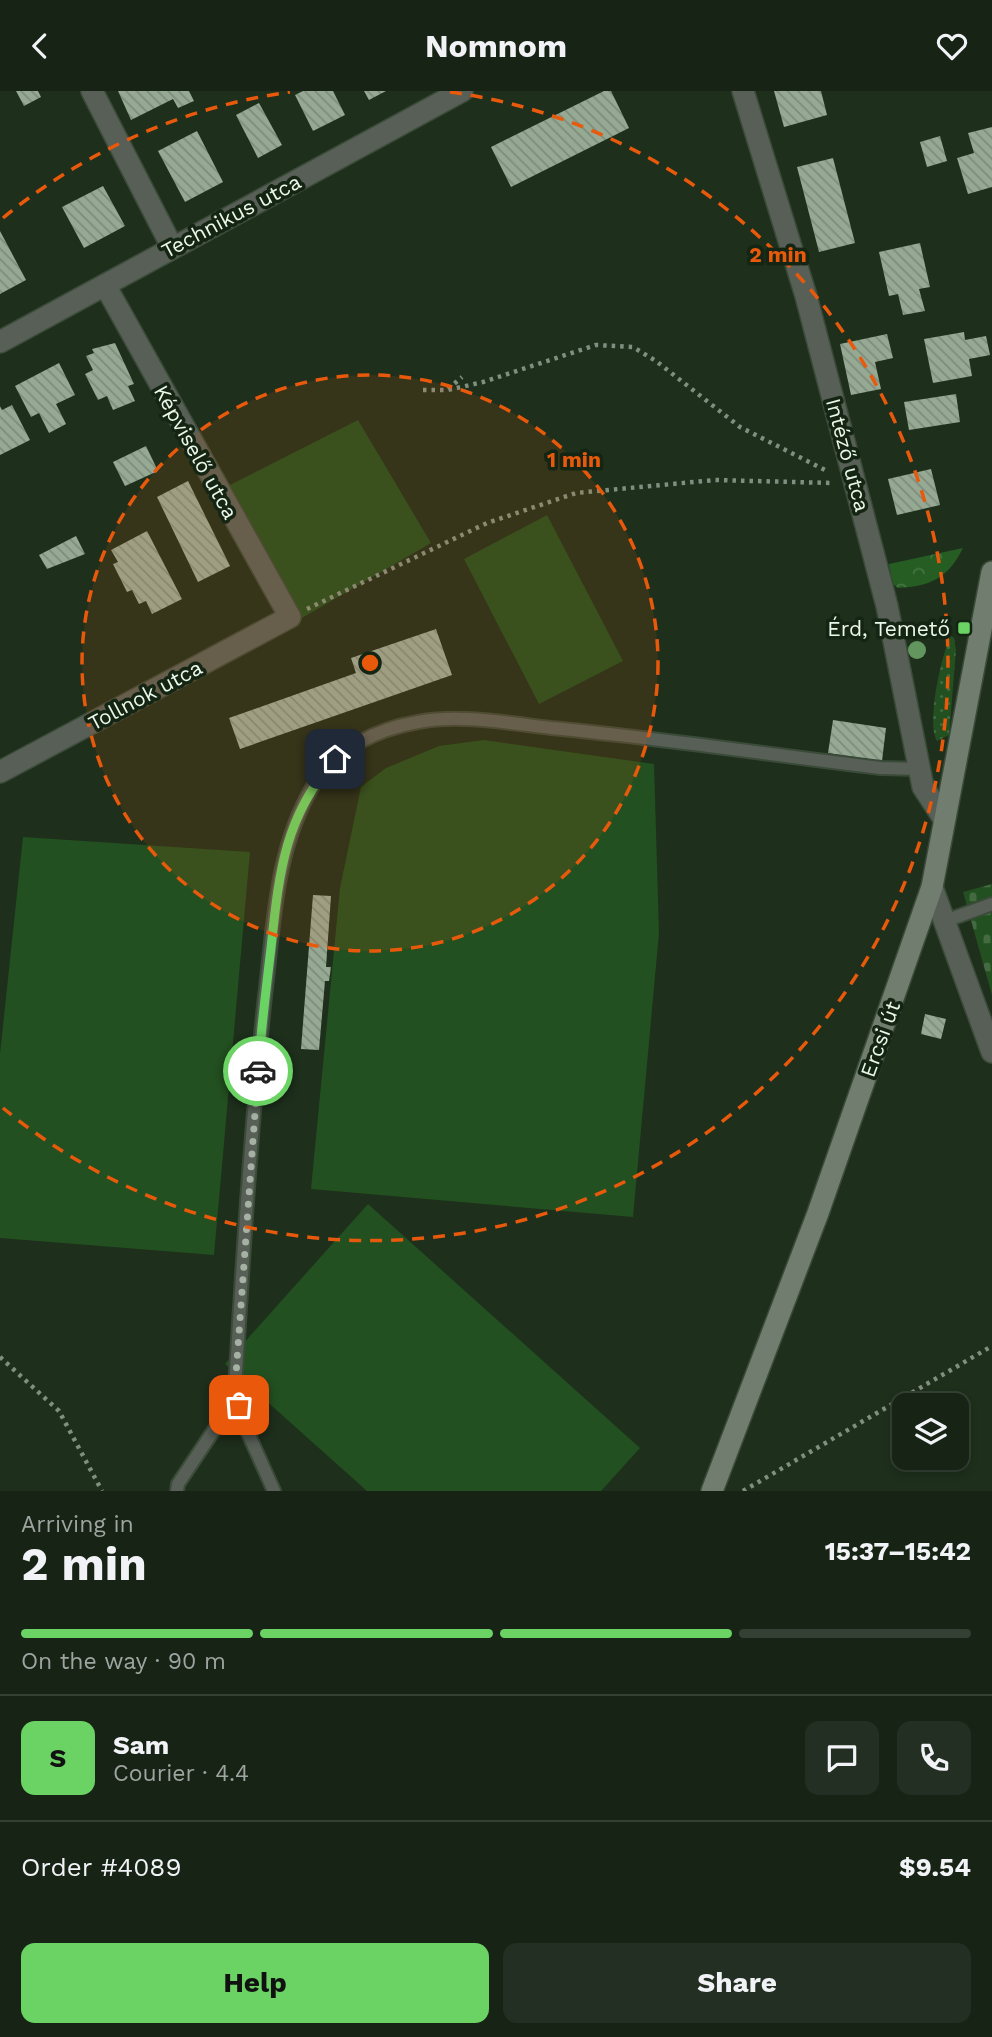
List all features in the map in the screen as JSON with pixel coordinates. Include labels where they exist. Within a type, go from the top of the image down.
[{"type":"main road","name":"Ercsi út","points":[[712,1491],[818,1213],[932,887],[992,572]]},
{"type":"street","points":[[92,91],[172,247]]},
{"type":"street","name":"Technikus utca","points":[[0,342],[462,91]]},
{"type":"street","name":"Intéző utca","points":[[743,91],[806,296],[887,606],[923,787],[944,819]]},
{"type":"street","name":"Képviselő utca","points":[[105,285],[290,617]]},
{"type":"street","name":"Tollnok utca","points":[[0,772],[290,617]]},
{"type":"street","points":[[932,887],[992,1052]]},
{"type":"lane","points":[[177,1491],[178,1484],[228,1409],[235,1388],[261,1037],[277,889],[283,857],[295,820],[314,783],[335,759],[361,741],[389,729],[421,721],[470,720],[586,731],[881,768],[919,769]]},
{"type":"lane","points":[[945,921],[992,904]]},
{"type":"lane","points":[[235,1388],[243,1422],[274,1491]]},
{"type":"path","points":[[423,390],[448,390],[483,382],[596,345],[633,348],[656,361],[740,427],[804,463],[855,483]]},
{"type":"path","points":[[448,390],[462,377]]},
{"type":"path","points":[[290,617],[487,523],[576,493],[716,480],[855,483]]},
{"type":"path","points":[[743,1491],[992,1346]]},
{"type":"path","points":[[0,1357],[58,1411],[102,1491]]},
{"type":"green space","points":[[358,420],[431,543],[295,622],[224,488]]},
{"type":"green space","points":[[547,515],[623,661],[539,704],[464,559]]},
{"type":"green space","points":[[963,548],[951,567],[937,579],[910,587],[898,588],[893,584],[889,564]]},
{"type":"green space","points":[[951,636],[954,638],[956,650],[949,735],[937,741],[933,720],[934,705],[939,673]]},
{"type":"green space","points":[[484,740],[654,764],[659,933],[633,1217],[311,1189],[340,888],[361,787],[386,768],[439,746]]},
{"type":"green space","points":[[23,837],[250,852],[214,1255],[0,1238],[0,1054]]},
{"type":"green space","points":[[992,884],[992,995],[963,892]]},
{"type":"green space","points":[[368,1204],[640,1448],[601,1491],[367,1491],[225,1364]]},
{"type":"building","points":[[16,91],[38,91],[41,97],[24,106]]},
{"type":"building","points":[[118,91],[189,91],[194,101],[178,108],[173,99],[131,120]]},
{"type":"building","points":[[303,91],[333,91],[345,115],[313,131],[295,95]]},
{"type":"building","points":[[364,91],[386,91],[369,100]]},
{"type":"building","points":[[604,91],[611,91],[629,128],[511,187],[491,147]]},
{"type":"building","points":[[774,91],[821,91],[827,115],[784,127]]},
{"type":"building","points":[[259,103],[282,145],[258,158],[236,115]]},
{"type":"building","points":[[992,127],[992,187],[968,194],[957,158],[974,153],[968,133]]},
{"type":"building","points":[[197,131],[223,182],[185,202],[158,151]]},
{"type":"building","points":[[940,136],[947,161],[927,167],[920,142]]},
{"type":"building","points":[[833,158],[855,243],[819,252],[797,167]]},
{"type":"building","points":[[103,186],[125,226],[84,248],[62,207]]},
{"type":"building","points":[[0,231],[26,280],[0,294]]},
{"type":"building","points":[[920,243],[930,287],[919,289],[925,311],[903,315],[898,294],[889,296],[879,252]]},
{"type":"building","points":[[964,332],[965,340],[986,336],[990,355],[969,359],[972,376],[933,383],[924,339]]},
{"type":"building","points":[[887,334],[893,358],[875,362],[881,389],[851,395],[840,344]]},
{"type":"building","points":[[115,343],[134,384],[128,386],[135,401],[113,410],[107,396],[98,400],[85,374],[93,370],[86,356],[94,353],[92,349]]},
{"type":"building","points":[[59,363],[75,395],[56,404],[66,424],[49,433],[39,413],[31,417],[15,386]]},
{"type":"building","points":[[956,394],[960,422],[909,430],[904,402]]},
{"type":"building","points":[[12,405],[30,440],[0,455],[0,406],[2,410]]},
{"type":"building","points":[[146,446],[158,471],[125,486],[113,462]]},
{"type":"building","points":[[931,469],[940,505],[897,515],[888,479]]},
{"type":"building","points":[[188,481],[230,566],[198,582],[157,497]]},
{"type":"building","points":[[147,531],[182,599],[152,614],[146,601],[139,604],[132,590],[127,592],[113,564],[118,562],[111,550]]},
{"type":"building","points":[[76,536],[85,554],[47,569],[39,555]]},
{"type":"building","points":[[436,629],[452,675],[240,749],[229,718],[356,673],[351,658]]},
{"type":"building","points":[[833,720],[886,728],[882,761],[828,753]]},
{"type":"building","points":[[313,895],[331,896],[326,967],[331,967],[329,981],[325,981],[319,1050],[301,1049]]},
{"type":"building","points":[[925,1014],[946,1019],[941,1039],[921,1034]]},
{"type":"way so far","points":[[239,1405],[235,1388],[258,1071]]},
{"type":"place","name":"Érd, Temető","points":[[964,628]]},
{"type":"route","points":[[258,1071],[277,889],[283,857],[295,820],[314,783],[335,759]]}]
